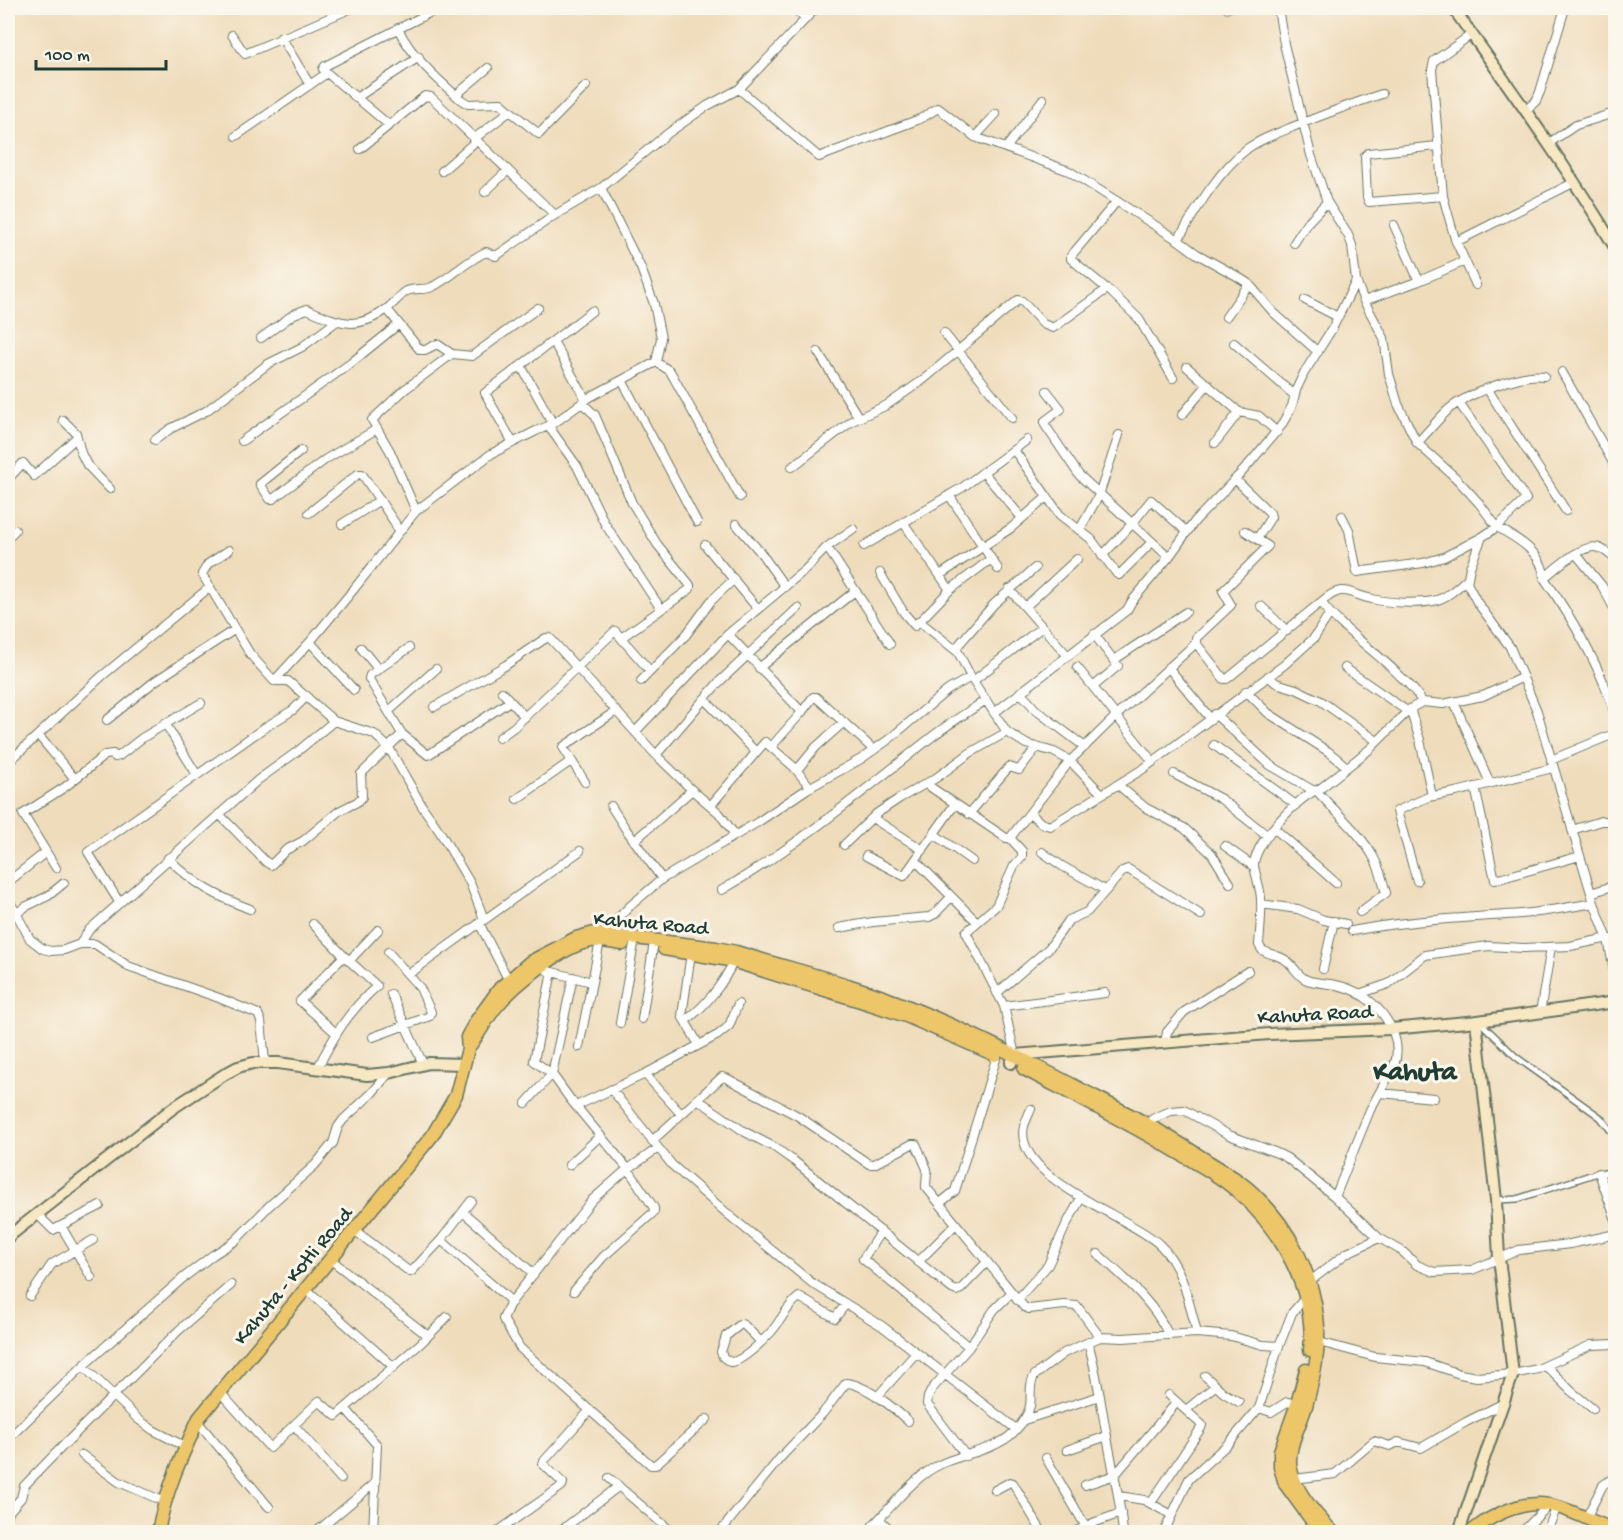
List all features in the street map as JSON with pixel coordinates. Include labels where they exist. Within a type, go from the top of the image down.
[{"type":"main road","points":[[1453,8],[1549,143],[1616,249]]},
{"type":"main road","name":"Kahuta Road","points":[[468,1049],[467,1037],[480,1013],[508,979],[530,962],[590,933],[635,942],[716,948],[735,957],[906,1016],[997,1056],[1013,1059],[1269,1034],[1391,1029],[1477,1021],[1616,1002]]},
{"type":"main road","name":"Kahuta Road","points":[[468,1049],[502,999],[516,986],[538,968],[578,946],[602,937]]},
{"type":"main road","name":"Kahuta Road","points":[[635,942],[653,948],[735,957],[870,993],[910,1007],[1013,1059]]},
{"type":"main road","points":[[1459,1533],[1513,1374],[1499,1258],[1496,1200],[1477,1021]]},
{"type":"main road","name":"Kahuta - Kotli Road","points":[[158,1533],[165,1502],[197,1421],[436,1129],[456,1095],[468,1049]]},
{"type":"main road","points":[[1013,1059],[1147,1123],[1234,1178],[1273,1213],[1287,1235],[1309,1282],[1316,1309],[1319,1342],[1306,1406],[1290,1455],[1290,1465],[1294,1479],[1314,1511],[1333,1533]]},
{"type":"main road","points":[[1013,1059],[1142,1131],[1229,1185],[1252,1205],[1281,1242],[1294,1266],[1305,1298],[1311,1342],[1297,1404],[1280,1451],[1280,1467],[1285,1484],[1320,1533]]},
{"type":"main road","points":[[8,1237],[173,1108],[238,1067],[265,1062],[357,1074],[389,1073],[423,1064],[463,1064]]},
{"type":"main road","points":[[1471,1533],[1485,1521],[1515,1508],[1535,1503],[1553,1505],[1612,1531]]},
{"type":"street","points":[[232,35],[245,54],[352,8]]},
{"type":"street","points":[[389,126],[323,69],[439,8]]},
{"type":"street","points":[[794,8],[805,19]]},
{"type":"street","points":[[261,338],[294,314],[307,309],[337,321],[365,323],[410,290],[429,288],[447,279],[462,266],[486,252],[496,256],[555,215],[601,188],[666,134],[707,106],[740,89],[816,8]]},
{"type":"street","points":[[1278,8],[1302,123],[1327,202],[1352,245],[1356,281],[1384,338],[1389,374],[1398,404],[1417,443],[1456,478],[1497,526],[1525,543],[1544,571],[1544,578],[1563,608],[1604,685],[1616,718]]},
{"type":"street","points":[[1526,110],[1536,101],[1540,92],[1565,8]]},
{"type":"street","points":[[398,28],[419,57],[456,95],[468,104],[501,103],[539,134],[586,86]]},
{"type":"street","points":[[1472,34],[1434,61],[1432,70],[1443,196],[1456,242],[1476,285]]},
{"type":"street","points":[[281,37],[310,85]]},
{"type":"street","points":[[356,98],[419,57]]},
{"type":"street","points":[[456,95],[488,69]]},
{"type":"street","points":[[237,136],[327,73]]},
{"type":"street","points":[[740,89],[819,157],[920,119],[938,108],[975,137],[1069,171],[1197,254],[1248,284],[1273,312],[1318,352]]},
{"type":"street","points":[[1178,240],[1203,199],[1247,149],[1302,123],[1382,94]]},
{"type":"street","points":[[360,149],[425,96],[431,97],[555,215]]},
{"type":"street","points":[[1006,148],[1043,99]]},
{"type":"street","points":[[442,171],[510,111]]},
{"type":"street","points":[[1549,143],[1576,125],[1614,113]]},
{"type":"street","points":[[975,137],[996,114]]},
{"type":"street","points":[[1438,146],[1368,153],[1365,156],[1367,197],[1370,202],[1443,196]]},
{"type":"street","points":[[485,192],[508,170]]},
{"type":"street","points":[[1456,242],[1575,182]]},
{"type":"street","points":[[274,681],[310,642],[417,511],[491,454],[536,431],[551,426],[584,401],[656,362],[662,338],[654,304],[641,268],[601,188]]},
{"type":"street","points":[[1117,201],[1071,256],[1071,259],[1139,319],[1173,378]]},
{"type":"street","points":[[1294,243],[1307,223],[1327,202]]},
{"type":"street","points":[[1394,225],[1419,281]]},
{"type":"street","points":[[1364,301],[1465,261]]},
{"type":"street","points":[[994,712],[1127,610],[1187,532],[1277,432],[1288,415],[1304,373],[1338,317],[1356,281]]},
{"type":"street","points":[[1226,317],[1248,284]]},
{"type":"street","points":[[792,467],[840,429],[897,398],[923,380],[1018,300],[1022,301],[1043,324],[1053,328],[1107,289]]},
{"type":"street","points":[[1305,300],[1338,317]]},
{"type":"street","points":[[387,309],[420,350],[437,344],[452,354],[464,356],[476,354],[538,308]]},
{"type":"street","points":[[513,443],[486,393],[592,311]]},
{"type":"street","points":[[155,440],[170,429],[206,411],[268,364],[302,347],[337,321]]},
{"type":"street","points":[[242,441],[351,363],[399,324]]},
{"type":"street","points":[[944,333],[1012,418]]},
{"type":"street","points":[[553,341],[584,401],[595,416],[632,503],[657,544],[690,585],[690,588],[621,638]]},
{"type":"street","points":[[1234,343],[1294,395]]},
{"type":"street","points":[[818,352],[859,418]]},
{"type":"street","points":[[417,511],[390,451],[372,420],[404,390],[452,354]]},
{"type":"street","points":[[656,362],[670,371],[740,496]]},
{"type":"street","points":[[521,366],[551,426],[577,466],[605,524],[661,609]]},
{"type":"street","points":[[1187,367],[1239,412],[1259,416],[1277,432]]},
{"type":"street","points":[[1562,372],[1616,468]]},
{"type":"street","points":[[1417,443],[1450,408],[1506,382],[1533,374],[1544,376]]},
{"type":"street","points":[[622,380],[697,522]]},
{"type":"street","points":[[1182,415],[1208,384]]},
{"type":"street","points":[[1488,390],[1566,511]]},
{"type":"street","points":[[1047,391],[1061,409],[1045,425],[1079,475],[1169,557]]},
{"type":"street","points":[[1342,516],[1349,530],[1357,573],[1423,563],[1444,557],[1482,537],[1527,499],[1459,404]]},
{"type":"street","points":[[1215,443],[1239,412]]},
{"type":"street","points":[[63,420],[77,437],[83,459],[110,489]]},
{"type":"street","points":[[301,451],[260,484],[270,499],[273,500],[326,459],[377,429]]},
{"type":"street","points":[[1080,529],[1099,495],[1119,435]]},
{"type":"street","points":[[8,479],[23,463],[34,476],[77,437]]},
{"type":"street","points":[[864,546],[949,495],[1027,440]]},
{"type":"street","points":[[1014,450],[1060,515],[1091,539],[1119,575],[1152,542]]},
{"type":"street","points":[[983,472],[1022,519]]},
{"type":"street","points":[[309,513],[358,474],[362,474],[395,522],[398,533]]},
{"type":"street","points":[[1236,479],[1270,513],[1271,517],[1257,540]]},
{"type":"street","points":[[949,495],[998,569]]},
{"type":"street","points":[[940,575],[994,540],[1047,496]]},
{"type":"street","points":[[342,524],[380,500]]},
{"type":"street","points":[[1102,556],[1151,500],[1187,532]]},
{"type":"street","points":[[903,522],[950,590]]},
{"type":"street","points":[[736,524],[785,586]]},
{"type":"street","points":[[635,732],[728,634],[806,569],[827,547],[853,529]]},
{"type":"street","points":[[8,538],[15,530]]},
{"type":"street","points":[[1010,838],[1031,814],[1070,761],[1196,643],[1196,638],[1231,605],[1223,591],[1268,546],[1245,531]]},
{"type":"street","points":[[1482,537],[1470,567],[1467,583],[1477,602],[1510,647],[1537,711],[1593,903],[1612,939],[1616,982]]},
{"type":"street","points":[[705,545],[758,609]]},
{"type":"street","points":[[827,547],[890,644]]},
{"type":"street","points":[[1544,578],[1588,547],[1598,547],[1616,559]]},
{"type":"street","points":[[229,550],[203,569],[202,574],[234,630],[250,654],[274,681],[288,681],[334,721],[374,734],[389,748],[470,883],[482,921],[508,979]]},
{"type":"street","points":[[1576,554],[1602,586],[1616,612]]},
{"type":"street","points":[[880,573],[904,613],[915,626],[950,590],[992,559]]},
{"type":"street","points":[[1025,607],[1077,559]]},
{"type":"street","points":[[955,649],[994,604],[1035,568]]},
{"type":"street","points":[[1196,643],[1224,679],[1227,679],[1334,592],[1348,590],[1373,599],[1395,602],[1434,601],[1448,594],[1468,578]]},
{"type":"street","points":[[641,681],[686,635],[711,601],[734,579]]},
{"type":"street","points":[[8,760],[12,759],[102,676],[210,587]]},
{"type":"street","points":[[1009,589],[1067,655]]},
{"type":"street","points":[[759,668],[855,591]]},
{"type":"street","points":[[1321,602],[1330,613],[1391,667],[1418,694],[1422,702]]},
{"type":"street","points":[[1261,606],[1287,631]]},
{"type":"street","points":[[656,755],[718,683],[798,608]]},
{"type":"street","points":[[1114,660],[1186,612]]},
{"type":"street","points":[[1031,814],[1041,823],[1050,826],[1153,762],[1212,716],[1284,665],[1314,638],[1330,613]]},
{"type":"street","points":[[920,621],[958,652],[972,679],[1007,732],[1026,744],[1054,752],[1070,761],[1102,794]]},
{"type":"street","points":[[579,1047],[602,937],[630,906],[662,879],[874,750],[948,690],[972,679],[1042,627]]},
{"type":"street","points":[[107,720],[155,681],[234,630]]},
{"type":"street","points":[[499,738],[525,717],[615,631],[650,671]]},
{"type":"street","points":[[728,634],[802,712]]},
{"type":"street","points":[[1093,687],[1118,666],[1094,634]]},
{"type":"street","points":[[434,707],[506,665],[546,638],[550,638],[656,755],[719,813],[735,835]]},
{"type":"street","points":[[310,642],[354,690]]},
{"type":"street","points":[[361,648],[378,669]]},
{"type":"street","points":[[409,648],[370,675],[369,679],[402,734],[428,755],[510,701]]},
{"type":"street","points":[[1077,667],[1153,762]]},
{"type":"street","points":[[1168,667],[1212,716],[1270,765],[1315,790],[1374,856],[1386,893],[1360,912]]},
{"type":"street","points":[[1345,668],[1408,710],[1422,749],[1432,796]]},
{"type":"street","points":[[389,711],[436,669]]},
{"type":"street","points":[[1268,676],[1276,683],[1296,689],[1321,701],[1377,741]]},
{"type":"street","points":[[1253,866],[1268,836],[1296,805],[1347,767],[1408,710],[1422,702],[1436,704],[1484,696],[1524,677]]},
{"type":"street","points":[[1246,691],[1268,713],[1329,752],[1347,767]]},
{"type":"street","points":[[502,692],[525,717]]},
{"type":"street","points":[[1020,692],[1036,710],[1085,747]]},
{"type":"street","points":[[119,902],[88,852],[293,710],[307,696]]},
{"type":"street","points":[[772,746],[816,696],[874,750]]},
{"type":"street","points":[[704,699],[756,752]]},
{"type":"street","points":[[722,890],[800,841],[935,735],[986,700]]},
{"type":"street","points":[[1454,702],[1490,783]]},
{"type":"street","points":[[56,868],[23,814],[75,779],[105,755],[119,756],[165,723],[201,703]]},
{"type":"street","points":[[585,782],[563,747],[616,711]]},
{"type":"street","points":[[80,944],[89,930],[168,858],[258,780],[334,721]]},
{"type":"street","points":[[796,770],[816,747],[844,722]]},
{"type":"street","points":[[165,723],[197,775]]},
{"type":"street","points":[[844,844],[874,819],[876,814],[927,784],[970,753],[1007,732]]},
{"type":"street","points":[[1417,881],[1397,811],[1432,796],[1490,783],[1552,764],[1616,733]]},
{"type":"street","points":[[219,814],[271,865],[286,850],[303,841],[339,811],[362,797],[361,774],[402,734]]},
{"type":"street","points":[[38,735],[75,779]]},
{"type":"street","points":[[711,805],[765,742],[796,770],[810,787]]},
{"type":"street","points":[[1214,745],[1296,805]]},
{"type":"street","points":[[969,814],[1009,767],[1019,770],[1038,747]]},
{"type":"street","points":[[517,799],[571,761]]},
{"type":"street","points":[[1174,774],[1221,799],[1268,836]]},
{"type":"street","points":[[927,784],[969,814],[1006,838],[1010,838],[1022,851],[1022,857],[1014,866],[996,906],[966,932],[1004,1006],[1013,1059]]},
{"type":"street","points":[[1118,784],[1146,808],[1184,828],[1212,854],[1230,883]]},
{"type":"street","points":[[1475,787],[1495,880],[1580,856]]},
{"type":"street","points":[[634,841],[692,790]]},
{"type":"street","points":[[866,856],[904,876],[955,804]]},
{"type":"street","points":[[611,806],[662,879]]},
{"type":"street","points":[[874,819],[923,850]]},
{"type":"street","points":[[1572,830],[1601,820],[1610,821],[1616,826]]},
{"type":"street","points":[[1274,828],[1336,883]]},
{"type":"street","points":[[934,834],[972,861]]},
{"type":"street","points":[[1225,846],[1253,866],[1260,886],[1262,904],[1259,945],[1262,950],[1287,961],[1308,980],[1345,987],[1365,997],[1378,1010],[1395,1039],[1396,1060],[1370,1110],[1335,1197]]},
{"type":"street","points":[[409,974],[580,851]]},
{"type":"street","points":[[8,882],[46,852]]},
{"type":"street","points":[[1042,852],[1105,890]]},
{"type":"street","points":[[168,858],[202,888],[250,909]]},
{"type":"street","points":[[916,861],[977,922]]},
{"type":"street","points":[[997,993],[1045,952],[1069,920],[1087,912],[1123,871],[1128,869],[1202,915]]},
{"type":"street","points":[[16,914],[48,896],[64,883]]},
{"type":"street","points":[[1591,893],[1616,885]]},
{"type":"street","points":[[839,928],[873,922],[929,917],[935,914],[951,897]]},
{"type":"street","points":[[8,898],[30,939],[43,949],[64,950],[80,944],[94,944],[128,966],[258,1014],[261,1021],[265,1062]]},
{"type":"street","points":[[1352,931],[1390,923],[1523,913],[1593,903]]},
{"type":"street","points":[[1262,904],[1298,909],[1324,920],[1346,924]]},
{"type":"street","points":[[1323,969],[1334,921]]},
{"type":"street","points":[[313,924],[377,986],[356,1005],[336,1033],[317,1068]]},
{"type":"street","points":[[336,1033],[300,1001],[378,930]]},
{"type":"street","points":[[1359,994],[1388,984],[1425,955],[1488,946],[1570,946],[1612,939]]},
{"type":"street","points":[[620,1023],[635,942]]},
{"type":"street","points":[[1540,1013],[1551,947]]},
{"type":"street","points":[[642,1019],[653,948]]},
{"type":"street","points":[[373,1037],[430,1016],[431,1012],[420,988],[388,952]]},
{"type":"street","points":[[691,953],[682,1016],[699,1045]]},
{"type":"street","points":[[685,1021],[712,995],[735,957]]},
{"type":"street","points":[[538,968],[592,982]]},
{"type":"street","points":[[1166,1043],[1167,1032],[1184,1012],[1248,971]]},
{"type":"street","points":[[552,972],[534,1061],[552,1074],[628,1169],[654,1208],[654,1212],[603,1257],[574,1292]]},
{"type":"street","points":[[526,1103],[552,1074],[573,978]]},
{"type":"street","points":[[1004,1006],[1105,993]]},
{"type":"street","points":[[391,994],[423,1064]]},
{"type":"street","points":[[576,1106],[645,1074],[718,1035],[729,1026],[738,1005]]},
{"type":"street","points":[[1477,1021],[1516,1058],[1600,1117],[1616,1137]]},
{"type":"street","points":[[940,1203],[955,1191],[997,1056]]},
{"type":"street","points":[[8,1439],[83,1366],[183,1278],[235,1241],[269,1206],[315,1165],[333,1143],[343,1120],[372,1093],[389,1073]]},
{"type":"street","points":[[645,1074],[681,1114]]},
{"type":"street","points":[[652,1141],[718,1080],[726,1078],[798,1116],[869,1164],[874,1164],[916,1144],[927,1169],[926,1187],[1024,1307],[1029,1309],[1077,1306],[1100,1337]]},
{"type":"street","points":[[612,1090],[652,1141],[684,1176],[797,1272],[882,1326],[1016,1429]]},
{"type":"street","points":[[1380,1093],[1434,1098]]},
{"type":"street","points":[[698,1099],[745,1132],[774,1147],[794,1161],[957,1291],[987,1262]]},
{"type":"street","points":[[1031,1108],[1024,1126],[1029,1155],[1057,1183],[1125,1220],[1160,1245],[1172,1261],[1187,1292],[1197,1333]]},
{"type":"street","points":[[1147,1123],[1171,1111],[1184,1110],[1229,1134],[1287,1158],[1335,1197],[1379,1238],[1402,1251],[1417,1265],[1434,1272],[1472,1270],[1519,1250],[1570,1244],[1616,1234]]},
{"type":"street","points":[[569,1165],[600,1136]]},
{"type":"street","points":[[658,1148],[628,1169],[585,1207],[512,1302],[503,1319],[520,1348],[653,1466],[707,1419]]},
{"type":"street","points":[[1496,1200],[1517,1199],[1558,1187],[1576,1178],[1599,1173],[1616,1173]]},
{"type":"street","points":[[1599,1173],[1616,1220]]},
{"type":"street","points":[[966,1456],[927,1404],[928,1397],[932,1389],[969,1347],[994,1310],[1043,1273],[1081,1197]]},
{"type":"street","points":[[354,1230],[410,1272],[441,1240],[471,1201]]},
{"type":"street","points":[[37,1214],[53,1230],[100,1206]]},
{"type":"street","points":[[463,1212],[534,1274]]},
{"type":"street","points":[[918,1262],[956,1224]]},
{"type":"street","points":[[61,1226],[91,1277]]},
{"type":"street","points":[[881,1231],[863,1259],[969,1347]]},
{"type":"street","points":[[1309,1282],[1347,1253],[1379,1238]]},
{"type":"street","points":[[30,1296],[52,1264],[93,1240]]},
{"type":"street","points":[[441,1240],[512,1302]]},
{"type":"street","points":[[1098,1254],[1155,1310],[1168,1334]]},
{"type":"street","points":[[330,1259],[428,1336]]},
{"type":"street","points":[[8,1513],[21,1498],[24,1486],[178,1331],[231,1285]]},
{"type":"street","points":[[305,1288],[394,1367]]},
{"type":"street","points":[[761,1342],[741,1324],[726,1336],[721,1352],[726,1360],[734,1363],[761,1342],[771,1332],[799,1297],[836,1317],[846,1304]]},
{"type":"street","points":[[1164,1533],[1189,1479],[1229,1443],[1258,1408],[1292,1313],[1305,1298]]},
{"type":"street","points":[[220,1392],[270,1448],[319,1401],[336,1416],[394,1367],[447,1317]]},
{"type":"street","points":[[870,1533],[873,1525],[923,1474],[941,1464],[966,1456],[1012,1435],[1030,1408],[1031,1380],[1035,1375],[1064,1353],[1088,1342],[1100,1337],[1123,1338],[1197,1333],[1231,1336],[1279,1347]]},
{"type":"street","points":[[1088,1342],[1095,1365],[1119,1497],[1123,1533]]},
{"type":"street","points":[[1319,1342],[1375,1357],[1425,1362],[1476,1377],[1513,1374],[1546,1366],[1591,1345],[1616,1344]]},
{"type":"street","points":[[877,1397],[916,1353]]},
{"type":"street","points":[[83,1366],[138,1419],[153,1430],[186,1447]]},
{"type":"street","points":[[1546,1366],[1593,1409]]},
{"type":"street","points":[[1205,1376],[1215,1386],[1239,1402]]},
{"type":"street","points":[[720,1533],[780,1458],[823,1413],[846,1383],[854,1384],[877,1397],[908,1420]]},
{"type":"street","points":[[1186,1410],[1215,1386]]},
{"type":"street","points":[[1151,1503],[1202,1425],[1169,1395]]},
{"type":"street","points":[[1023,1420],[1100,1396]]},
{"type":"street","points":[[1085,1485],[1115,1475],[1177,1402]]},
{"type":"street","points":[[1258,1408],[1268,1412],[1287,1402],[1297,1404]]},
{"type":"street","points":[[1294,1479],[1335,1474],[1374,1441],[1390,1446],[1398,1442],[1422,1448],[1504,1403]]},
{"type":"street","points":[[345,1408],[378,1444],[373,1533]]},
{"type":"street","points":[[497,1533],[562,1486],[562,1483],[543,1464],[544,1461],[590,1410]]},
{"type":"street","points":[[197,1421],[269,1507]]},
{"type":"street","points":[[294,1425],[341,1479]]},
{"type":"street","points":[[1067,1450],[1107,1436]]},
{"type":"street","points":[[82,1455],[110,1477],[165,1502]]},
{"type":"street","points":[[1046,1458],[1086,1527]]},
{"type":"street","points":[[1586,1518],[1604,1485],[1616,1476]]},
{"type":"street","points":[[609,1478],[672,1533]]},
{"type":"street","points":[[316,1533],[376,1482]]},
{"type":"street","points":[[995,1490],[1010,1482],[1013,1483],[1042,1533]]},
{"type":"street","points":[[559,1533],[619,1486]]},
{"type":"street","points":[[1119,1497],[1151,1503],[1172,1515]]},
{"type":"street","points":[[1522,1533],[1553,1505]]},
{"type":"street","points":[[1546,1533],[1553,1505]]},
{"type":"street","points":[[1074,1533],[1121,1513]]},
{"type":"street","points":[[879,1519],[893,1533]]},
{"type":"district","name":"Kahuta","points":[[1415,1070]]}]
